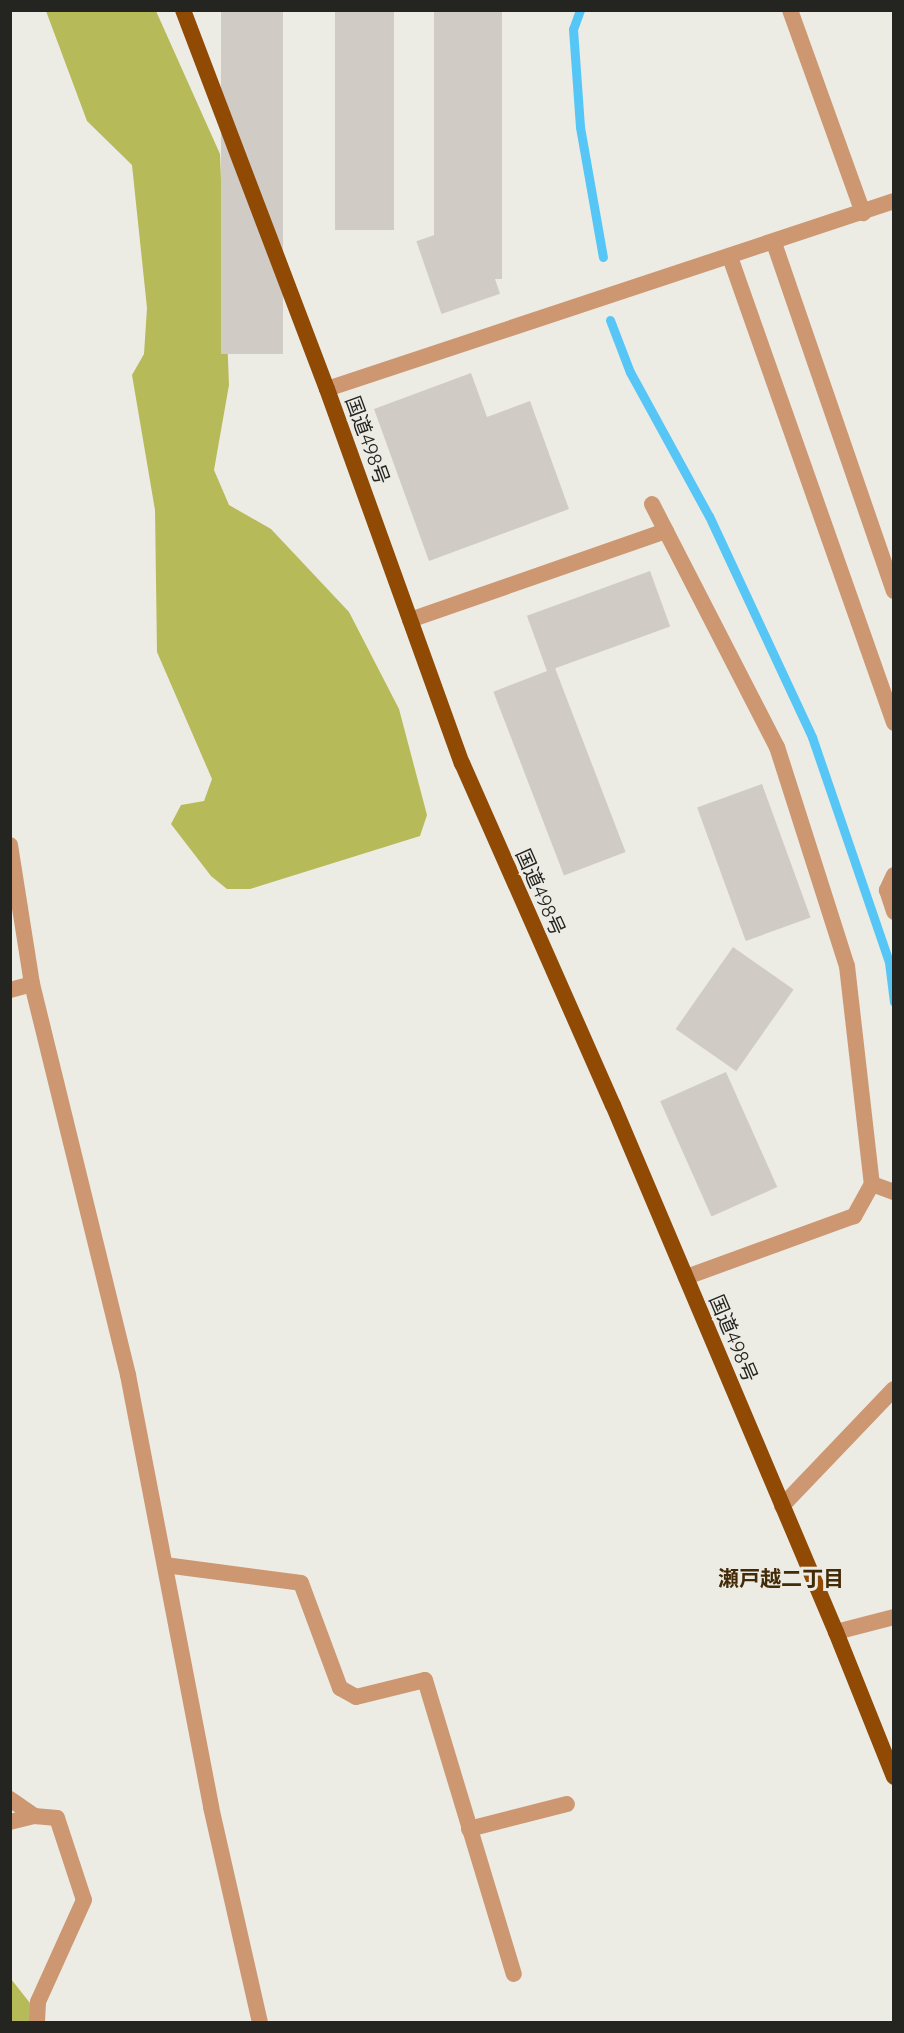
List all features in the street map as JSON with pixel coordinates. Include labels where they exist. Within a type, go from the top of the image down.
[{"type":"highway","name":"国道498号","points":[[183,10],[327,389],[462,763],[686,1277],[836,1632],[894,1777]]},
{"type":"street","points":[[790,10],[863,213]]},
{"type":"street","points":[[327,389],[774,243],[894,201]]},
{"type":"street","points":[[774,243],[894,591]]},
{"type":"street","points":[[730,257],[894,723]]},
{"type":"street","points":[[652,504],[777,747],[847,966],[872,1184],[854,1216],[686,1277]]},
{"type":"street","points":[[410,620],[666,531]]},
{"type":"street","points":[[10,845],[32,984],[128,1375],[211,1807],[260,2022]]},
{"type":"street","points":[[894,875],[887,890],[894,912]]},
{"type":"street","points":[[10,990],[32,984]]},
{"type":"street","points":[[872,1184],[894,1192]]},
{"type":"street","points":[[783,1506],[894,1389]]},
{"type":"street","points":[[165,1566],[301,1583],[340,1688],[356,1697],[425,1680],[514,1974]]},
{"type":"street","points":[[836,1632],[894,1617]]},
{"type":"street","points":[[10,1799],[34,1816]]},
{"type":"street","points":[[469,1829],[567,1804]]},
{"type":"street","points":[[10,1822],[34,1816],[57,1818],[84,1900],[38,2002],[37,2022]]},
{"type":"shaded area","points":[[46,11],[156,11],[220,154],[229,385],[214,470],[229,505],[271,529],[349,612],[399,709],[427,815],[420,836],[250,889],[227,889],[211,876],[171,824],[181,805],[204,801],[212,779],[157,652],[155,510],[132,375],[144,354],[147,308],[132,165],[87,121]]},
{"type":"shaded area","points":[[11,1979],[45,2022],[11,2022]]},
{"type":"building","points":[[221,10],[283,10],[283,354],[221,354]]},
{"type":"building","points":[[335,10],[394,10],[394,230],[335,230]]},
{"type":"building","points":[[434,10],[502,10],[502,279],[434,279]]},
{"type":"building","points":[[475,221],[500,294],[441,314],[416,241]]},
{"type":"building","points":[[471,373],[487,417],[530,401],[569,509],[429,561],[374,409]]},
{"type":"building","points":[[650,571],[670,626],[547,671],[527,616]]},
{"type":"building","points":[[555,668],[626,852],[564,876],[493,692]]},
{"type":"building","points":[[762,784],[811,917],[746,941],[697,808]]},
{"type":"building","points":[[733,947],[794,989],[736,1071],[676,1029]]},
{"type":"building","points":[[726,1072],[777,1187],[711,1216],[660,1101]]},
{"type":"waterway","points":[[580,10],[573,29],[580,127],[603,257]]},
{"type":"waterway","points":[[610,320],[630,372],[709,516],[812,737],[889,962],[894,1002]]},
{"type":"district","name":"瀬戸越二丁目","points":[[781,1578]]}]
